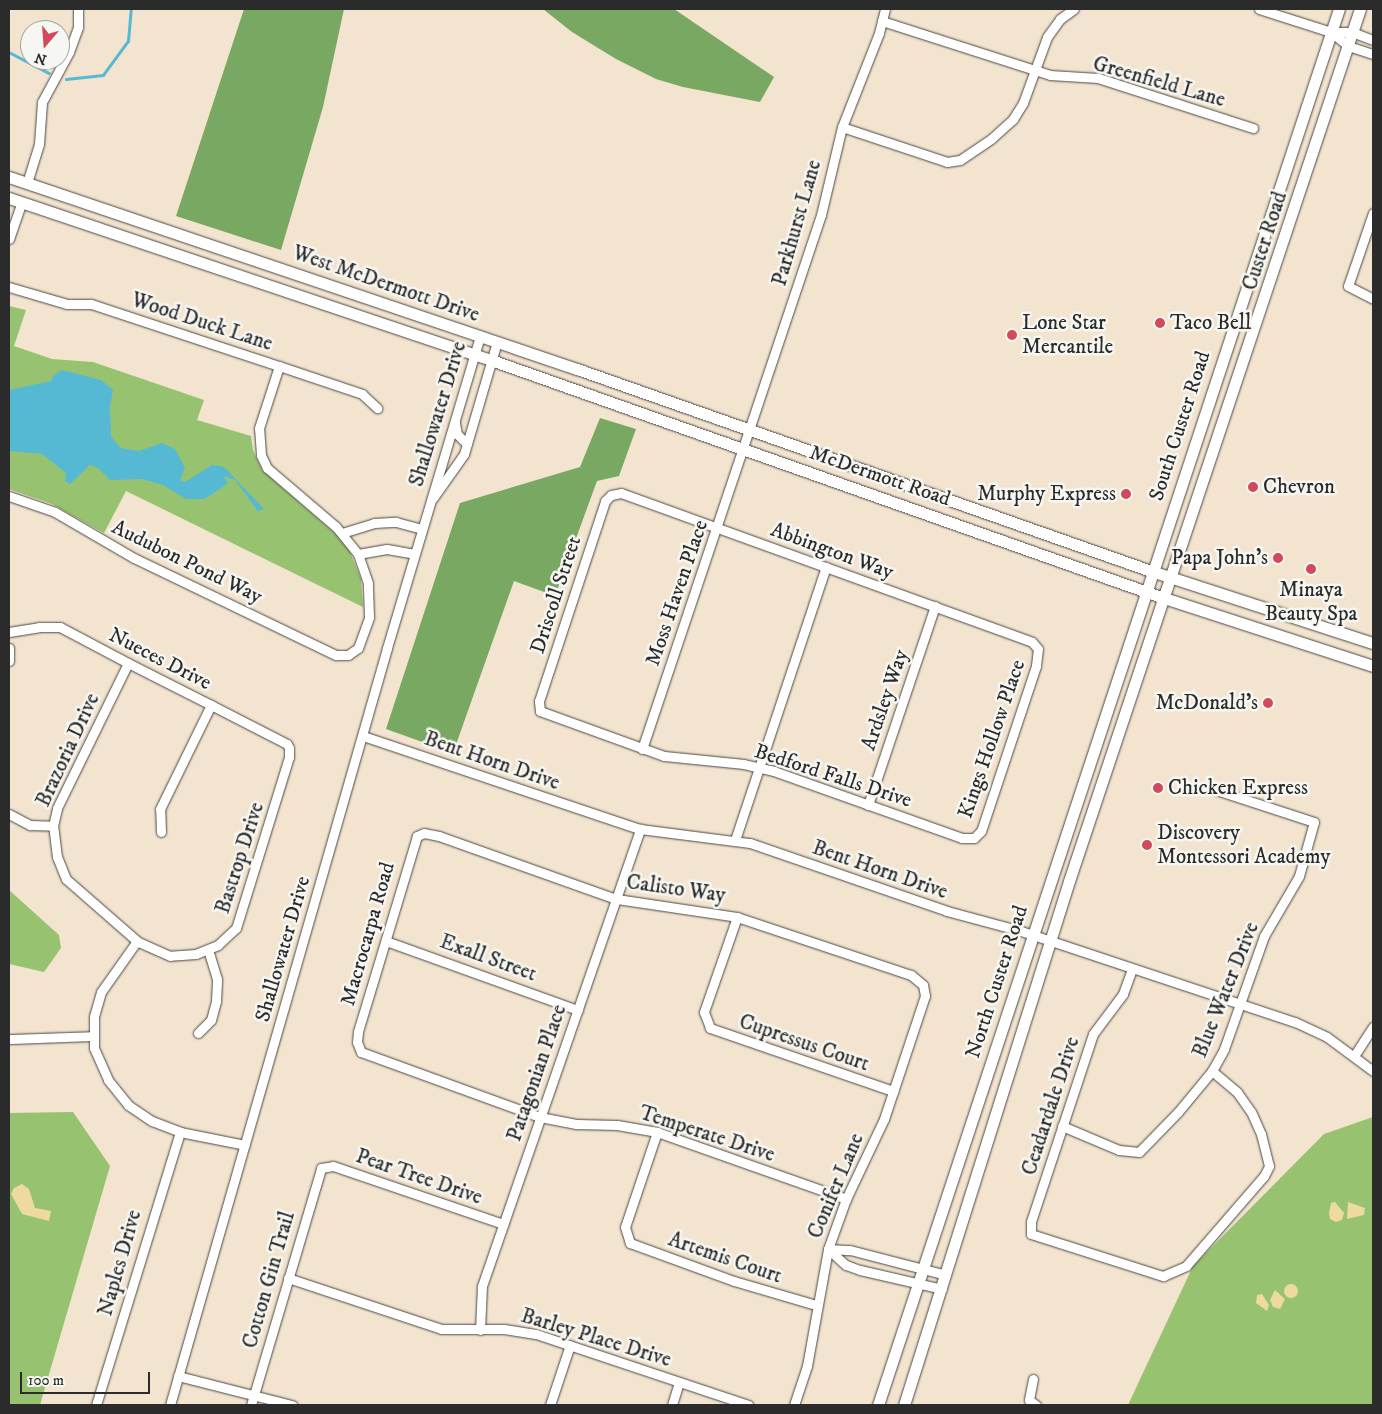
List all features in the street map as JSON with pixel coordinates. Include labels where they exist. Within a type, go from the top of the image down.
[{"type":"main road","name":"South Custer Road","points":[[1151,571],[1339,9]]},
{"type":"main road","name":"Custer Road","points":[[1164,598],[1360,9]]},
{"type":"main road","name":"West McDermott Drive","points":[[9,177],[577,369],[750,430]]},
{"type":"main road","points":[[22,202],[27,183]]},
{"type":"main road","name":"West McDermott Drive","points":[[9,198],[474,354],[743,448]]},
{"type":"main road","points":[[570,388],[577,369]]},
{"type":"main road","name":"McDermott Road","points":[[750,430],[1171,578],[1373,643]]},
{"type":"main road","name":"McDermott Road","points":[[743,448],[1164,598],[1373,666]]},
{"type":"main road","points":[[923,511],[930,492]]},
{"type":"main road","name":"North Custer Road","points":[[878,1405],[1151,571]]},
{"type":"main road","name":"North Custer Road","points":[[904,1405],[1050,942],[1164,598]]},
{"type":"main road","points":[[1338,655],[1345,634]]},
{"type":"main road","points":[[1078,798],[1095,803]]},
{"type":"street","points":[[27,183],[39,144],[42,102],[69,52],[78,27],[78,9]]},
{"type":"street","name":"Parkhurst Lane","points":[[743,448],[821,215],[842,126],[885,9]]},
{"type":"street","points":[[842,126],[952,164],[992,139],[1012,119],[1023,103],[1047,37],[1060,20],[1074,9]]},
{"type":"street","points":[[1258,9],[1331,32],[1352,32],[1373,40]]},
{"type":"street","name":"Greenfield Lane","points":[[882,21],[1050,75],[1098,78],[1253,128]]},
{"type":"street","points":[[1331,32],[1348,46],[1373,54]]},
{"type":"street","points":[[9,239],[22,202]]},
{"type":"street","points":[[1373,213],[1348,286],[1373,299]]},
{"type":"street","name":"Wood Duck Lane","points":[[9,287],[67,304],[92,304],[362,394],[377,408]]},
{"type":"street","name":"Shallowater Drive","points":[[170,1405],[414,554],[480,336]]},
{"type":"street","name":"Shallowater Drive","points":[[430,502],[456,469],[467,444],[497,342]]},
{"type":"street","points":[[279,366],[259,428],[260,455],[267,468],[342,534],[358,554],[388,549],[414,554]]},
{"type":"street","points":[[454,420],[457,434],[467,444]]},
{"type":"street","name":"Moss Haven Place","points":[[642,749],[718,528],[743,448]]},
{"type":"street","name":"Abbington Way","points":[[611,495],[621,493],[935,606],[1026,639],[1038,649]]},
{"type":"street","name":"Driscoll Street","points":[[539,708],[605,501],[611,495]]},
{"type":"street","name":"Audubon Pond Way","points":[[9,496],[56,512],[134,558],[336,655],[351,654],[358,648],[369,617],[368,583],[358,554]]},
{"type":"street","points":[[342,534],[374,522],[396,522],[422,529]]},
{"type":"street","points":[[735,840],[826,567]]},
{"type":"street","name":"Ardsley Way","points":[[868,805],[935,606]]},
{"type":"street","name":"Nueces Drive","points":[[9,632],[39,627],[60,627],[211,705],[289,748]]},
{"type":"street","points":[[9,648],[9,661]]},
{"type":"street","name":"Kings Hollow Place","points":[[974,838],[981,831],[1036,666],[1038,649]]},
{"type":"street","name":"Brazoria Drive","points":[[128,662],[57,808],[53,826],[57,858],[66,879],[137,941]]},
{"type":"street","points":[[161,832],[160,809],[211,705]]},
{"type":"street","name":"Bedford Falls Drive","points":[[539,708],[546,716],[642,749],[679,759],[759,768],[962,838],[974,838]]},
{"type":"street","name":"Bent Horn Drive","points":[[363,736],[640,829],[735,840],[947,912],[1031,935],[1309,1027],[1354,1056],[1373,1071]]},
{"type":"street","name":"Bastrop Drive","points":[[137,941],[170,956],[196,954],[208,949],[236,928],[245,906],[289,748]]},
{"type":"street","name":"Blue Water Drive","points":[[1062,1126],[1119,1150],[1139,1152],[1171,1120],[1212,1071],[1242,1005],[1264,936],[1299,876],[1314,822],[1216,790]]},
{"type":"street","points":[[9,814],[30,825],[53,826]]},
{"type":"street","name":"Patagonian Place","points":[[480,1330],[482,1286],[640,829]]},
{"type":"street","name":"Calisto Way","points":[[421,834],[439,836],[616,899],[736,916],[916,977],[923,985]]},
{"type":"street","name":"Macrocarpa Road","points":[[358,1047],[358,1032],[386,941],[411,849],[421,834]]},
{"type":"street","name":"Cupressus Court","points":[[736,916],[704,1012],[706,1023],[715,1031],[893,1091]]},
{"type":"street","points":[[137,941],[101,992],[94,1017],[94,1048],[108,1080],[128,1105],[152,1121],[180,1132],[245,1145]]},
{"type":"street","name":"Exall Street","points":[[386,941],[578,1010]]},
{"type":"street","points":[[198,1033],[211,1020],[216,1001],[217,979],[208,949]]},
{"type":"street","name":"Ceadardale Drive","points":[[1132,969],[1122,994],[1093,1034],[1031,1222],[1031,1234],[1038,1239],[1163,1276],[1186,1266],[1264,1176],[1269,1166],[1261,1134],[1251,1112],[1236,1092],[1212,1071]]},
{"type":"street","name":"Conifer Lane","points":[[794,1405],[807,1366],[816,1304],[828,1249],[846,1199],[884,1119],[925,996],[923,985]]},
{"type":"street","points":[[1354,1056],[1373,1027]]},
{"type":"street","points":[[9,1039],[94,1036]]},
{"type":"street","name":"Temperate Drive","points":[[358,1047],[366,1055],[540,1116],[577,1124],[617,1125],[657,1132],[846,1199]]},
{"type":"street","name":"Naples Drive","points":[[96,1405],[180,1132]]},
{"type":"street","name":"Artemis Court","points":[[657,1132],[625,1227],[627,1238],[635,1246],[734,1281],[816,1304]]},
{"type":"street","name":"Pear Tree Drive","points":[[324,1166],[334,1166],[503,1224]]},
{"type":"street","name":"Cotton Gin Trail","points":[[252,1401],[318,1170],[324,1166]]},
{"type":"street","points":[[828,1249],[850,1250],[946,1275]]},
{"type":"street","points":[[828,1249],[846,1265],[860,1270],[919,1282],[942,1289]]},
{"type":"street","name":"Barley Place Drive","points":[[288,1278],[418,1323],[441,1329],[504,1329],[536,1334],[748,1405]]},
{"type":"street","points":[[550,1405],[570,1345]]},
{"type":"street","points":[[178,1376],[252,1401],[292,1405]]},
{"type":"street","points":[[1033,1378],[1029,1400],[1036,1405]]},
{"type":"street","points":[[672,1405],[679,1382]]},
{"type":"green space","points":[[244,9],[344,9],[323,107],[281,250],[176,216]]},
{"type":"green space","points":[[543,9],[674,9],[774,77],[760,102],[683,87],[656,79],[616,59],[572,32]]},
{"type":"green space","points":[[9,306],[26,310],[14,346],[52,359],[93,362],[204,400],[197,420],[251,436],[253,450],[262,470],[338,536],[350,552],[361,579],[363,607],[126,491],[104,533],[52,504],[9,489]]},
{"type":"green space","points":[[600,418],[636,429],[619,476],[597,481],[555,596],[514,581],[453,753],[386,729],[460,503],[580,467]]},
{"type":"green space","points":[[9,890],[59,935],[61,948],[44,972],[9,964]]},
{"type":"green space","points":[[73,1112],[110,1166],[40,1405],[9,1405],[9,1113]]},
{"type":"green space","points":[[1373,1117],[1373,1405],[1128,1405],[1193,1266],[1324,1134]]},
{"type":"sand","points":[[22,1184],[29,1189],[35,1208],[51,1211],[49,1221],[22,1214],[11,1194],[14,1188]]},
{"type":"sand","points":[[1335,1202],[1344,1213],[1342,1220],[1336,1222],[1330,1219],[1329,1213],[1331,1203]]},
{"type":"sand","points":[[1348,1202],[1365,1208],[1364,1215],[1347,1219]]},
{"type":"sand","points":[[1288,1284],[1294,1284],[1298,1291],[1294,1298],[1288,1298],[1284,1294],[1284,1288]]},
{"type":"sand","points":[[1275,1290],[1285,1299],[1280,1309],[1273,1307],[1270,1300]]},
{"type":"sand","points":[[1262,1294],[1269,1305],[1267,1311],[1256,1303],[1257,1295]]},
{"type":"water","points":[[62,370],[101,380],[113,390],[110,407],[111,437],[121,448],[139,451],[162,443],[175,449],[185,468],[180,480],[185,482],[212,465],[224,467],[264,509],[258,511],[235,480],[223,476],[228,483],[217,491],[204,499],[186,499],[163,485],[142,479],[110,480],[98,468],[90,465],[70,484],[65,481],[66,473],[42,454],[9,451],[9,390],[51,381],[53,376]]},
{"type":"waterway","points":[[66,79],[103,75],[128,41],[131,9]]},
{"type":"waterway","points":[[9,52],[49,73]]},
{"type":"place","name":"Taco Bell","points":[[1160,323]]},
{"type":"place","name":"Lone Star Mercantile","points":[[1012,335]]},
{"type":"place","name":"Chevron","points":[[1253,487]]},
{"type":"place","name":"Murphy Express","points":[[1126,494]]},
{"type":"place","name":"Papa John's","points":[[1278,558]]},
{"type":"place","name":"Minaya Beauty Spa","points":[[1311,569]]},
{"type":"place","name":"McDonald's","points":[[1268,703]]},
{"type":"place","name":"Chicken Express","points":[[1158,788]]},
{"type":"place","name":"Discovery Montessori Academy","points":[[1147,845]]}]
